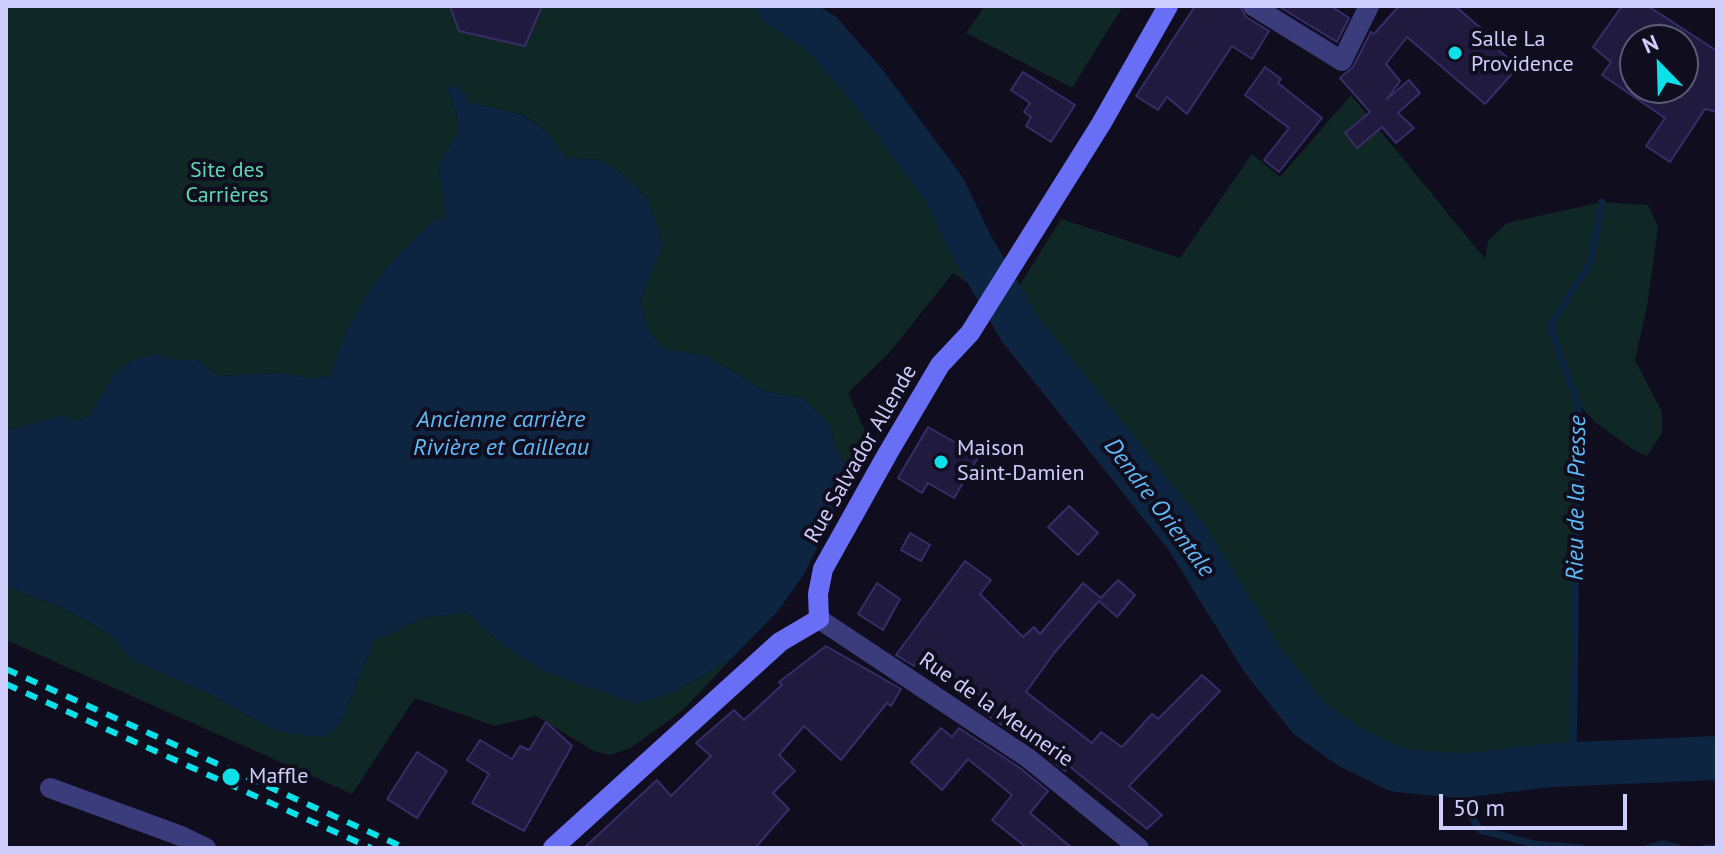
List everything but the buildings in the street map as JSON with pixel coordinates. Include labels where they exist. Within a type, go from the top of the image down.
[{"type":"street","name":"Rue Salvador Allende","points":[[819,619],[818,594],[823,569],[940,365],[970,333],[1110,108],[1168,6]]},
{"type":"street","points":[[1253,6],[1342,61],[1369,6]]},
{"type":"street","points":[[553,848],[780,642],[819,619]]},
{"type":"street","name":"Rue de la Meunerie","points":[[819,619],[1028,758],[1139,848]]},
{"type":"street","points":[[50,788],[206,848]]},
{"type":"green space","name":"Site des Carrières","points":[[6,6],[779,6],[822,34],[869,88],[944,189],[984,267],[976,289],[953,273],[889,353],[848,393],[870,442],[853,475],[839,456],[828,422],[802,398],[764,391],[707,356],[663,349],[649,331],[640,301],[663,244],[648,199],[621,173],[599,160],[566,158],[546,131],[521,114],[470,103],[446,89],[455,107],[459,131],[438,165],[447,217],[431,222],[390,263],[364,299],[347,330],[330,375],[314,379],[278,373],[218,376],[197,360],[178,360],[155,354],[130,361],[114,375],[89,416],[73,421],[62,416],[6,431]]},
{"type":"green space","points":[[985,6],[1123,6],[1072,88],[966,33]]},
{"type":"green space","points":[[1351,95],[1485,259],[1488,241],[1507,223],[1602,202],[1648,205],[1658,227],[1647,307],[1635,360],[1662,412],[1662,433],[1647,456],[1596,423],[1578,404],[1573,764],[1461,776],[1397,770],[1348,746],[1309,718],[1262,659],[1187,538],[1011,299],[1061,219],[1180,258],[1252,154],[1280,177]]},
{"type":"green space","points":[[6,586],[65,609],[108,633],[133,660],[207,693],[274,730],[341,723],[374,641],[423,618],[466,612],[505,647],[676,691],[732,658],[682,711],[629,749],[609,755],[594,751],[536,716],[495,726],[415,698],[352,794],[6,640]]},
{"type":"water","name":"Ancienne carrière Rivière et Cailleau","points":[[459,85],[470,103],[520,114],[546,131],[566,158],[599,160],[621,173],[648,199],[663,244],[640,301],[649,331],[663,349],[707,356],[764,391],[802,398],[828,422],[839,456],[853,475],[804,574],[778,611],[732,658],[676,691],[636,704],[545,672],[505,647],[466,612],[423,618],[374,641],[341,723],[323,738],[274,730],[207,693],[132,660],[108,633],[65,609],[6,586],[6,431],[62,415],[73,421],[89,416],[113,376],[130,361],[155,354],[178,360],[197,360],[218,376],[278,373],[314,379],[330,375],[347,330],[364,299],[390,263],[431,222],[446,217],[438,165],[459,131],[455,107],[446,89]]},
{"type":"waterway","name":"Dendre Orientale","points":[[779,6],[822,34],[869,88],[944,189],[971,245],[1020,329],[1187,538],[1262,659],[1309,718],[1348,746],[1397,770],[1461,776],[1551,765],[1717,758]]},
{"type":"waterway","name":"Rieu de la Presse","points":[[1573,764],[1578,404],[1550,326],[1591,261],[1602,202]]},
{"type":"waterway","points":[[1444,774],[1480,830],[1534,844],[1582,848]]},
{"type":"waterway","points":[[1648,848],[1663,844],[1679,848]]},
{"type":"waterway","points":[[1705,848],[1716,848]]},
{"type":"railway","points":[[6,669],[405,848]]},
{"type":"railway","points":[[6,684],[371,848]]},
{"type":"place","name":"Salle La Providence","points":[[1455,53]]},
{"type":"place","name":"Maison Saint-Damien","points":[[941,462]]},
{"type":"place","name":"Maffle","points":[[231,777]]}]
